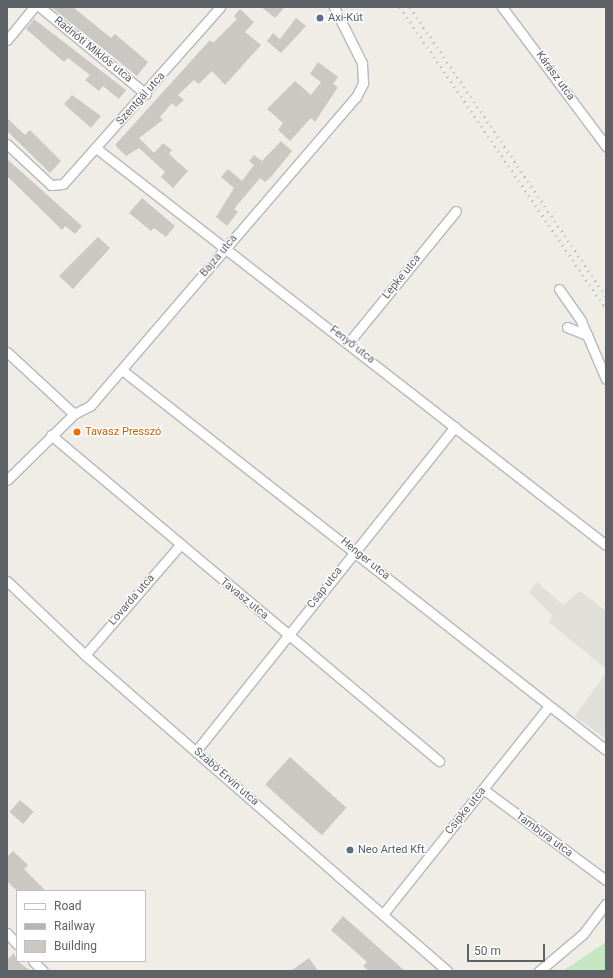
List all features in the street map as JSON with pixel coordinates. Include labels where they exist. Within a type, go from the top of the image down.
[{"type":"street","points":[[7,40],[34,7]]},
{"type":"street","name":"Radnóti Miklós utca","points":[[40,7],[146,94]]},
{"type":"street","name":"Szentgál utca","points":[[7,144],[51,185],[58,186],[146,94],[220,7]]},
{"type":"street","name":"Bajza utca","points":[[7,480],[74,414],[90,406],[362,88],[364,73],[359,53],[334,7]]},
{"type":"street","name":"Kárász utca","points":[[502,7],[530,42],[606,146]]},
{"type":"street","name":"Fenyő utca","points":[[96,148],[227,246],[606,545]]},
{"type":"street","name":"Lepke utca","points":[[349,342],[456,211]]},
{"type":"street","points":[[559,289],[587,335],[606,379]]},
{"type":"street","points":[[567,326],[587,335]]},
{"type":"street","points":[[7,352],[74,414]]},
{"type":"street","name":"Henger utca","points":[[122,370],[354,550],[548,707],[606,750]]},
{"type":"street","name":"Csap utca","points":[[196,751],[354,550],[455,427]]},
{"type":"street","name":"Tavasz utca","points":[[51,436],[179,546],[439,761]]},
{"type":"street","name":"Lovarda utca","points":[[85,655],[179,546]]},
{"type":"street","name":"Szabó Ervin utca","points":[[7,581],[85,655],[447,971]]},
{"type":"street","name":"Csipke utca","points":[[383,914],[548,707]]},
{"type":"street","name":"Tambura utca","points":[[483,789],[606,880]]},
{"type":"street","points":[[539,971],[583,934],[606,904]]},
{"type":"street","points":[[7,933],[12,943]]},
{"type":"street","points":[[34,962],[43,971]]},
{"type":"shaded area","points":[[537,582],[563,605],[580,591],[606,611],[606,669],[549,622],[553,616],[529,592]]},
{"type":"shaded area","points":[[606,673],[606,739],[575,716]]},
{"type":"green space","points":[[606,942],[606,971],[563,971]]},
{"type":"building","points":[[51,7],[73,7],[111,38],[115,34],[148,62],[137,76]]},
{"type":"building","points":[[261,7],[285,7],[275,18]]},
{"type":"building","points":[[240,9],[254,22],[245,32],[261,45],[225,85],[212,71],[199,84],[194,80],[178,95],[184,100],[176,107],[172,103],[160,117],[163,120],[139,138],[154,153],[163,143],[172,150],[169,154],[188,171],[173,188],[161,177],[165,172],[139,148],[126,156],[115,145],[210,40],[213,43],[237,19],[234,16]]},
{"type":"building","points":[[296,18],[306,26],[281,53],[267,41],[273,33],[280,39]]},
{"type":"building","points":[[34,19],[126,90],[119,99],[103,86],[99,91],[85,80],[90,75],[68,58],[64,62],[26,29]]},
{"type":"building","points":[[318,62],[338,77],[333,84],[338,87],[315,122],[311,118],[290,141],[278,130],[283,123],[267,109],[295,81],[311,95],[321,82],[310,74]]},
{"type":"building","points":[[72,95],[101,116],[91,128],[64,104]]},
{"type":"building","points":[[7,118],[25,135],[30,130],[61,161],[50,173],[7,131]]},
{"type":"building","points":[[281,141],[292,151],[271,177],[265,182],[260,178],[234,209],[238,212],[227,226],[216,217],[234,188],[221,177],[228,169],[242,181],[254,165],[249,161],[254,155],[262,161]]},
{"type":"building","points":[[7,159],[82,226],[75,234],[65,226],[62,230],[7,176]]},
{"type":"building","points":[[142,198],[175,226],[166,237],[154,228],[151,231],[129,213]]},
{"type":"building","points":[[98,237],[110,248],[73,289],[59,276]]},
{"type":"building","points":[[290,757],[346,808],[322,835],[265,784]]},
{"type":"building","points":[[20,800],[34,812],[23,824],[10,812]]},
{"type":"building","points":[[13,851],[28,865],[24,869],[45,890],[16,890],[7,881],[7,857]]},
{"type":"building","points":[[343,916],[405,971],[369,971],[363,966],[367,962],[331,930]]},
{"type":"building","points":[[14,953],[16,962],[18,962],[31,971],[7,971],[7,960]]},
{"type":"building","points":[[309,958],[318,971],[291,971]]},
{"type":"railway","points":[[400,7],[606,309]]},
{"type":"railway","points":[[410,7],[606,296]]},
{"type":"place","name":"Axi-Kút","points":[[320,18]]},
{"type":"place","name":"Tavasz Presszó","points":[[77,432]]},
{"type":"place","name":"Neo Arted Kft.","points":[[350,850]]}]
